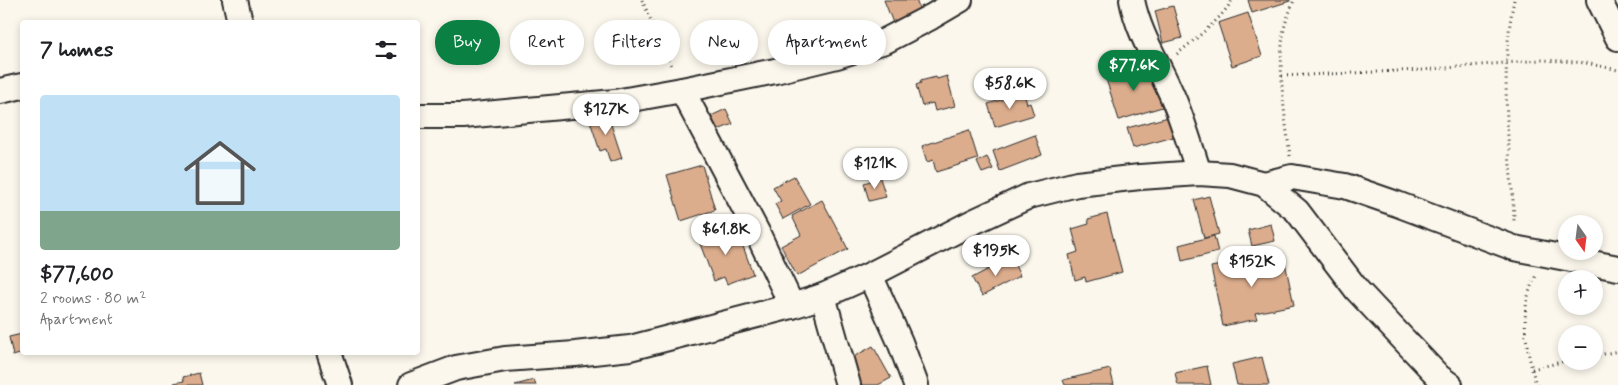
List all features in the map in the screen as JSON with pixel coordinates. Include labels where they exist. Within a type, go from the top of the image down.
[{"type":"street","points":[[235,0],[240,20]]},
{"type":"street","points":[[420,116],[463,116],[615,102],[802,65],[885,41],[960,0]]},
{"type":"street","points":[[1132,0],[1146,44],[1174,101],[1199,173]]},
{"type":"street","points":[[1599,0],[1618,38]]},
{"type":"street","points":[[0,91],[20,86]]},
{"type":"street","points":[[682,90],[757,232],[792,306]]},
{"type":"street","points":[[411,385],[456,368],[504,359],[630,348],[792,306],[823,296],[870,275],[973,222],[1029,196],[1077,184],[1199,173],[1230,175],[1264,184],[1297,211],[1357,290],[1437,382]]},
{"type":"street","points":[[1264,184],[1292,176],[1345,186],[1514,248],[1618,268]]},
{"type":"street","points":[[870,275],[900,342],[916,385]]},
{"type":"street","points":[[823,296],[848,385]]},
{"type":"street","points":[[330,355],[340,385]]},
{"type":"path","points":[[642,0],[682,90]]},
{"type":"path","points":[[1159,69],[1212,23],[1232,0]]},
{"type":"path","points":[[1292,176],[1282,76],[1282,48],[1284,27],[1294,0]]},
{"type":"path","points":[[1514,0],[1508,26],[1507,62],[1509,150],[1514,197],[1514,248]]},
{"type":"path","points":[[1282,76],[1422,70],[1507,62],[1563,61],[1586,63],[1618,70]]},
{"type":"path","points":[[1536,385],[1524,324],[1527,296],[1536,277],[1557,257]]},
{"type":"path","points":[[1603,354],[1618,351]]},
{"type":"path","points":[[1532,369],[1558,363]]},
{"type":"building","points":[[884,0],[916,0],[921,13],[893,23]]},
{"type":"building","points":[[1248,0],[1290,0],[1290,1],[1252,13]]},
{"type":"building","points":[[1173,6],[1182,38],[1163,43],[1155,11]]},
{"type":"building","points":[[1248,13],[1262,56],[1232,66],[1218,23]]},
{"type":"building","points":[[1152,64],[1154,83],[1162,107],[1119,120],[1106,79]]},
{"type":"building","points":[[947,76],[955,106],[935,111],[933,103],[922,106],[916,85],[921,83],[920,81]]},
{"type":"building","points":[[1024,93],[1027,104],[1030,103],[1034,115],[995,127],[988,104]]},
{"type":"building","points":[[726,109],[733,124],[718,130],[711,116]]},
{"type":"building","points":[[607,112],[622,158],[610,162],[606,149],[600,151],[589,118]]},
{"type":"building","points":[[1176,115],[1181,135],[1133,148],[1127,128]]},
{"type":"building","points":[[969,130],[978,159],[936,172],[933,160],[927,162],[922,146]]},
{"type":"building","points":[[1035,135],[1042,155],[1000,171],[993,151]]},
{"type":"building","points":[[987,157],[993,169],[982,173],[977,162]]},
{"type":"building","points":[[702,165],[715,210],[681,221],[667,175]]},
{"type":"building","points":[[794,176],[810,204],[783,219],[775,204],[781,201],[773,187]]},
{"type":"building","points":[[880,178],[886,197],[869,201],[864,183]]},
{"type":"building","points":[[1209,196],[1219,234],[1204,238],[1194,200]]},
{"type":"building","points":[[822,200],[848,249],[797,276],[781,246],[801,235],[792,216]]},
{"type":"building","points":[[1107,214],[1122,272],[1086,282],[1085,277],[1075,280],[1069,255],[1078,252],[1072,229],[1089,224],[1088,219]]},
{"type":"building","points":[[1271,224],[1275,241],[1252,246],[1248,230]]},
{"type":"building","points":[[736,227],[753,274],[727,284],[724,277],[714,281],[699,241]]},
{"type":"building","points":[[1214,236],[1218,252],[1182,261],[1179,245]]},
{"type":"building","points":[[1283,253],[1294,305],[1255,313],[1257,319],[1223,326],[1211,267]]},
{"type":"building","points":[[1011,257],[1020,276],[982,296],[972,278]]},
{"type":"building","points":[[20,334],[20,354],[13,356],[9,337]]},
{"type":"building","points":[[873,346],[891,378],[878,385],[862,385],[848,360]]},
{"type":"building","points":[[1262,357],[1269,385],[1237,385],[1232,364]]},
{"type":"building","points":[[1207,366],[1211,385],[1178,385],[1175,373]]},
{"type":"building","points":[[1110,369],[1114,385],[1065,385],[1063,380]]},
{"type":"building","points":[[199,373],[202,385],[174,385],[174,383],[184,381],[183,377]]},
{"type":"building","points":[[534,380],[536,385],[515,385]]}]
